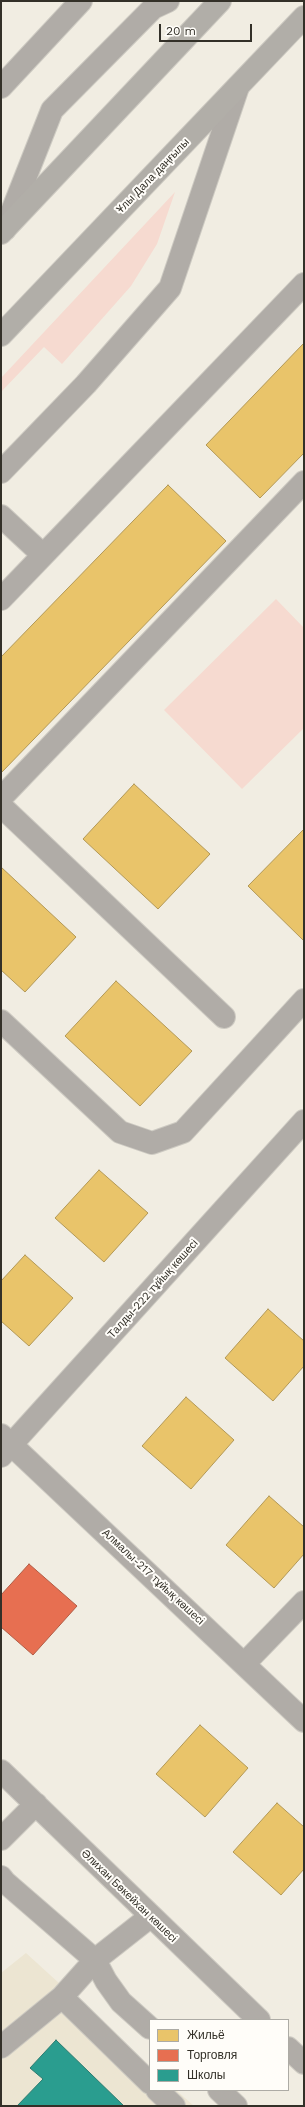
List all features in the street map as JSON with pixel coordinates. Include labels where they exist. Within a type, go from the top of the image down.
[{"type":"main road","points":[[3,231],[220,1]]},
{"type":"main road","name":"Ұлы Дала даңғылы","points":[[1,335],[304,17]]},
{"type":"street","points":[[1,87],[81,1]]},
{"type":"street","points":[[3,231],[52,110],[153,8],[168,1]]},
{"type":"street","points":[[1,472],[86,384],[170,288],[238,87]]},
{"type":"street","points":[[1,599],[304,284]]},
{"type":"street","points":[[1,798],[304,482]]},
{"type":"street","points":[[1,516],[43,555]]},
{"type":"street","points":[[1,806],[224,1017]]},
{"type":"street","points":[[1,1021],[120,1132],[152,1142],[183,1132],[304,1000]]},
{"type":"street","name":"Талды-222 тұйық көшесі","points":[[5,1445],[304,1122]]},
{"type":"street","name":"Алмалы-217 тұйық көшесі","points":[[5,1445],[245,1663],[304,1721]]},
{"type":"street","points":[[245,1663],[304,1602]]},
{"type":"street","name":"Әлихан Бөкейхан көшесі","points":[[3,1776],[36,1804],[258,2019]]},
{"type":"street","points":[[1,1839],[36,1804]]},
{"type":"street","points":[[1,1877],[95,1960],[106,1981],[122,2002],[149,2027]]},
{"type":"street","points":[[1,2047],[62,1997],[95,1960],[151,1916]]},
{"type":"street","points":[[62,1997],[149,2082]]},
{"type":"street","points":[[289,2049],[304,2063]]},
{"type":"street","points":[[158,2091],[174,2106]]},
{"type":"street","points":[[220,2091],[236,2106]]},
{"type":"shaded area","points":[[175,192],[157,244],[131,286],[62,364],[44,347],[1,392],[1,378]]},
{"type":"shaded area","points":[[276,599],[304,628],[304,728],[242,789],[164,710]]},
{"type":"shaded area","points":[[26,1953],[149,2065],[149,2091],[177,2091],[194,2106],[1,2106],[1,1973]]},
{"type":"building: Жильё","points":[[304,343],[304,453],[260,498],[206,445]]},
{"type":"building: Жильё","points":[[168,485],[226,541],[1,773],[1,657]]},
{"type":"building: Жильё","points":[[134,784],[210,854],[158,909],[83,839]]},
{"type":"building: Жильё","points":[[304,829],[304,941],[248,886]]},
{"type":"building: Жильё","points":[[1,867],[76,937],[25,992],[1,970]]},
{"type":"building: Жильё","points":[[116,981],[192,1051],[140,1106],[65,1036]]},
{"type":"building: Жильё","points":[[99,1170],[148,1213],[104,1262],[55,1218]]},
{"type":"building: Жильё","points":[[25,1255],[73,1298],[29,1346],[1,1321],[1,1281]]},
{"type":"building: Жильё","points":[[268,1309],[304,1341],[304,1366],[273,1401],[225,1358]]},
{"type":"building: Жильё","points":[[186,1397],[234,1440],[191,1489],[142,1446]]},
{"type":"building: Жильё","points":[[269,1496],[304,1527],[304,1554],[274,1588],[226,1545]]},
{"type":"building: Жильё","points":[[200,1725],[248,1768],[205,1817],[156,1774]]},
{"type":"building: Жильё","points":[[277,1803],[304,1827],[304,1869],[281,1895],[233,1852]]},
{"type":"building: Торговля","points":[[29,1564],[77,1606],[33,1655],[1,1627],[1,1595]]},
{"type":"building: Школы","points":[[56,2040],[124,2106],[17,2106],[43,2079],[30,2068]]}]
